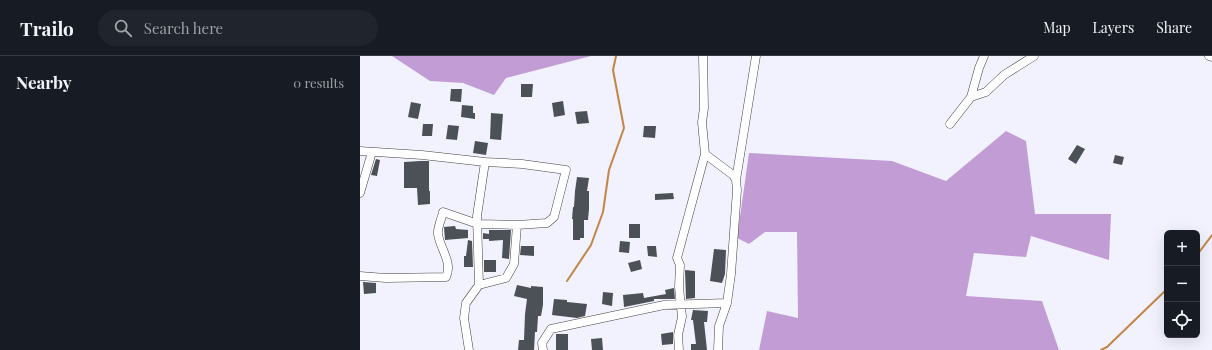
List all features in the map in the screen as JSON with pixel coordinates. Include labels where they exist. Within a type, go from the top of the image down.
[{"type":"street","points":[[680,350],[678,335],[682,317],[680,265],[677,258],[705,154],[702,122],[704,108],[703,56]]},
{"type":"street","points":[[718,350],[719,326],[727,303],[731,274],[737,190],[736,180],[756,56]]},
{"type":"street","points":[[950,124],[971,96],[984,56]]},
{"type":"street","points":[[971,96],[986,92],[1004,75],[1034,56]]},
{"type":"street","points":[[360,151],[522,164],[566,170],[554,216],[547,223],[517,225],[478,224],[443,212],[438,233],[448,263],[448,272],[446,277],[386,278],[360,276]]},
{"type":"street","points":[[360,193],[372,152]]},
{"type":"street","points":[[705,154],[733,175],[736,180]]},
{"type":"street","points":[[469,350],[464,318],[466,303],[479,285],[477,216],[485,162]]},
{"type":"street","points":[[479,285],[506,278],[514,264],[517,225]]},
{"type":"street","points":[[544,350],[542,343],[551,329],[664,305],[727,303]]},
{"type":"shaded area","points":[[392,56],[591,56],[506,78],[494,95],[463,83],[430,81]]},
{"type":"shaded area","points":[[1006,131],[1026,141],[1035,214],[1111,214],[1109,260],[1031,236],[1026,257],[974,253],[966,296],[1042,301],[1059,350],[759,350],[767,311],[798,318],[797,232],[765,232],[749,244],[737,238],[749,153],[892,161],[946,181]]},
{"type":"building","points":[[521,84],[533,84],[532,97],[521,97]]},
{"type":"building","points":[[451,89],[462,89],[461,102],[450,101]]},
{"type":"building","points":[[563,101],[565,115],[554,117],[552,103]]},
{"type":"building","points":[[411,102],[421,104],[418,119],[408,117]]},
{"type":"building","points":[[462,105],[473,106],[475,119],[461,117]]},
{"type":"building","points":[[587,111],[589,123],[577,124],[575,112]]},
{"type":"building","points":[[491,113],[503,114],[501,140],[490,139]]},
{"type":"building","points":[[423,124],[433,124],[432,136],[422,136]]},
{"type":"building","points":[[448,125],[459,126],[457,140],[446,139]]},
{"type":"building","points":[[644,126],[656,126],[655,138],[643,137]]},
{"type":"building","points":[[475,141],[488,143],[486,155],[473,153]]},
{"type":"building","points":[[1077,145],[1085,149],[1076,164],[1068,159]]},
{"type":"building","points":[[1115,155],[1124,157],[1122,165],[1113,163]]},
{"type":"building","points":[[376,159],[380,160],[377,176],[371,175]]},
{"type":"building","points":[[429,161],[430,204],[418,205],[417,188],[404,188],[404,162]]},
{"type":"building","points":[[577,177],[589,178],[587,191],[589,191],[589,209],[588,220],[584,220],[584,238],[580,238],[580,240],[573,240],[572,219]]},
{"type":"building","points":[[673,193],[674,199],[655,200],[655,194]]},
{"type":"building","points":[[629,224],[640,224],[640,238],[629,238]]},
{"type":"building","points":[[455,226],[456,229],[468,230],[468,238],[445,240],[444,227]]},
{"type":"building","points":[[489,230],[511,230],[509,259],[502,258],[503,240],[489,241],[489,239],[483,239],[483,233],[489,234]]},
{"type":"building","points":[[468,240],[472,241],[473,267],[464,267],[464,256],[466,256]]},
{"type":"building","points":[[620,241],[630,242],[629,253],[619,252]]},
{"type":"building","points":[[521,246],[534,246],[534,256],[520,255]]},
{"type":"building","points":[[647,246],[656,246],[657,257],[648,256]]},
{"type":"building","points":[[714,249],[726,250],[725,274],[722,283],[710,281]]},
{"type":"building","points":[[484,260],[496,260],[496,272],[484,272]]},
{"type":"building","points":[[640,260],[642,269],[631,272],[628,263]]},
{"type":"building","points":[[685,270],[695,271],[695,298],[686,299]]},
{"type":"building","points":[[363,282],[376,283],[376,293],[364,294]]},
{"type":"building","points":[[517,285],[531,288],[531,286],[543,287],[543,305],[541,316],[538,316],[534,350],[518,350],[519,340],[524,340],[527,299],[514,296]]},
{"type":"building","points":[[674,288],[675,299],[654,299],[654,301],[624,307],[623,295],[643,293],[644,298],[666,294],[665,290]]},
{"type":"building","points":[[603,292],[613,293],[612,306],[602,304]]},
{"type":"building","points":[[554,299],[587,304],[585,316],[577,318],[552,315]]},
{"type":"building","points":[[693,310],[708,311],[707,322],[704,322],[707,350],[691,350],[691,344],[696,344],[693,320],[691,320]]},
{"type":"building","points":[[673,332],[673,344],[662,345],[661,334]]},
{"type":"building","points":[[556,334],[568,334],[568,350],[556,350]]},
{"type":"building","points":[[602,338],[603,350],[592,350],[591,339]]},
{"type":"waterway","points":[[567,281],[591,245],[603,212],[609,170],[624,128],[613,70],[616,56]]},
{"type":"waterway","points":[[1200,251],[1212,235]]},
{"type":"waterway","points":[[1101,350],[1107,347],[1164,292]]}]
